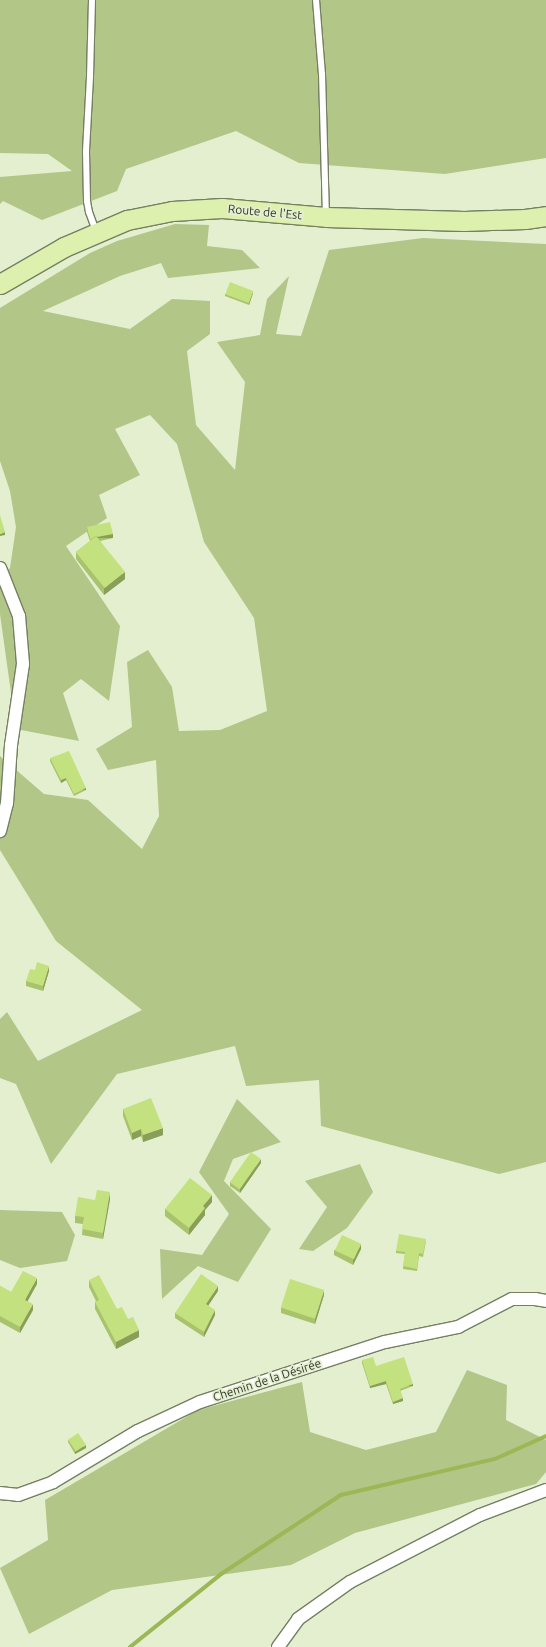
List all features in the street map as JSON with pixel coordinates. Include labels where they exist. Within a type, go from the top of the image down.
[{"type":"main road","name":"Route de l'Est","points":[[0,284],[64,247],[127,220],[172,211],[222,208],[326,217],[464,221],[525,219],[546,216]]},
{"type":"street","points":[[0,568],[19,616],[23,664],[11,745],[7,803],[0,831]]},
{"type":"street","name":"Chemin de la Désirée","points":[[0,1493],[18,1495],[53,1482],[138,1431],[200,1402],[385,1342],[458,1327],[512,1300],[535,1298],[546,1301]]},
{"type":"street","points":[[278,1647],[298,1619],[350,1582],[480,1515],[546,1490]]},
{"type":"lane","points":[[92,0],[86,152],[89,212],[97,233]]},
{"type":"lane","points":[[316,0],[322,74],[326,217]]},
{"type":"green space","points":[[0,0],[546,0],[546,158],[445,174],[299,163],[236,131],[126,169],[117,191],[42,220],[3,201],[0,204],[0,177],[72,171],[48,154],[0,153]]},
{"type":"green space","points":[[175,224],[209,225],[207,246],[242,250],[260,268],[168,278],[161,263],[120,276],[43,311],[130,329],[172,299],[210,301],[210,334],[187,351],[196,425],[235,470],[245,382],[217,342],[260,335],[267,299],[289,276],[276,334],[301,336],[329,250],[423,238],[546,244],[546,1162],[499,1174],[321,1126],[319,1080],[246,1086],[235,1046],[117,1074],[51,1164],[16,1084],[0,1078],[0,1019],[7,1012],[38,1061],[142,1010],[56,941],[0,850],[0,756],[44,794],[88,800],[142,849],[159,816],[156,760],[108,770],[96,749],[132,727],[127,662],[148,650],[172,687],[179,731],[220,730],[267,711],[254,618],[204,542],[177,444],[150,415],[115,429],[140,475],[99,495],[107,518],[66,546],[120,626],[109,701],[81,679],[63,693],[79,741],[16,729],[0,614],[0,577],[10,568],[16,527],[10,491],[0,461],[0,308],[90,253],[117,241]]},
{"type":"green space","points":[[237,1099],[281,1142],[233,1159],[224,1181],[271,1229],[238,1282],[198,1266],[162,1299],[160,1249],[202,1255],[229,1214],[199,1172]]},
{"type":"green space","points":[[360,1164],[373,1192],[347,1228],[313,1251],[299,1249],[327,1207],[305,1181]]},
{"type":"green space","points":[[0,1210],[62,1212],[75,1235],[67,1261],[20,1268],[0,1260]]},
{"type":"green space","points":[[467,1370],[507,1385],[506,1420],[546,1440],[546,1472],[536,1484],[355,1533],[291,1565],[112,1590],[29,1634],[0,1568],[48,1540],[45,1500],[198,1410],[302,1382],[310,1432],[366,1450],[436,1432]]},
{"type":"building","points":[[230,282],[253,291],[249,303],[225,294]]},
{"type":"building","points":[[0,515],[5,532],[0,534]]},
{"type":"building","points":[[110,522],[113,534],[96,536],[90,539],[87,527]]},
{"type":"building","points":[[96,536],[125,572],[105,588],[76,552]]},
{"type":"building","points":[[69,751],[86,788],[74,794],[66,778],[61,780],[50,758]]},
{"type":"building","points":[[37,962],[49,966],[43,986],[26,981],[30,969],[35,970]]},
{"type":"building","points":[[151,1098],[163,1128],[143,1135],[141,1129],[132,1133],[123,1109]]},
{"type":"building","points":[[251,1152],[261,1159],[240,1189],[230,1182]]},
{"type":"building","points":[[190,1178],[212,1195],[203,1206],[205,1208],[189,1228],[165,1209]]},
{"type":"building","points":[[97,1190],[110,1192],[103,1233],[82,1229],[84,1217],[75,1216],[78,1197],[95,1200]]},
{"type":"building","points":[[399,1234],[426,1239],[423,1254],[419,1253],[417,1269],[403,1266],[405,1252],[396,1251]]},
{"type":"building","points":[[342,1235],[361,1244],[354,1259],[335,1250]]},
{"type":"building","points":[[23,1271],[37,1278],[25,1300],[33,1304],[20,1327],[0,1316],[0,1286],[11,1292]]},
{"type":"building","points":[[201,1274],[218,1286],[206,1304],[215,1310],[204,1332],[175,1313]]},
{"type":"building","points":[[99,1275],[117,1309],[122,1307],[128,1319],[133,1317],[139,1330],[116,1342],[95,1302],[99,1300],[89,1280]]},
{"type":"building","points":[[290,1279],[324,1290],[315,1319],[281,1308]]},
{"type":"building","points":[[373,1357],[376,1366],[404,1357],[413,1384],[400,1389],[403,1398],[393,1402],[386,1381],[370,1386],[362,1360]]},
{"type":"building","points":[[78,1433],[86,1445],[76,1451],[68,1440]]},
{"type":"waterway","points":[[130,1647],[221,1574],[341,1495],[495,1459],[546,1436]]}]
